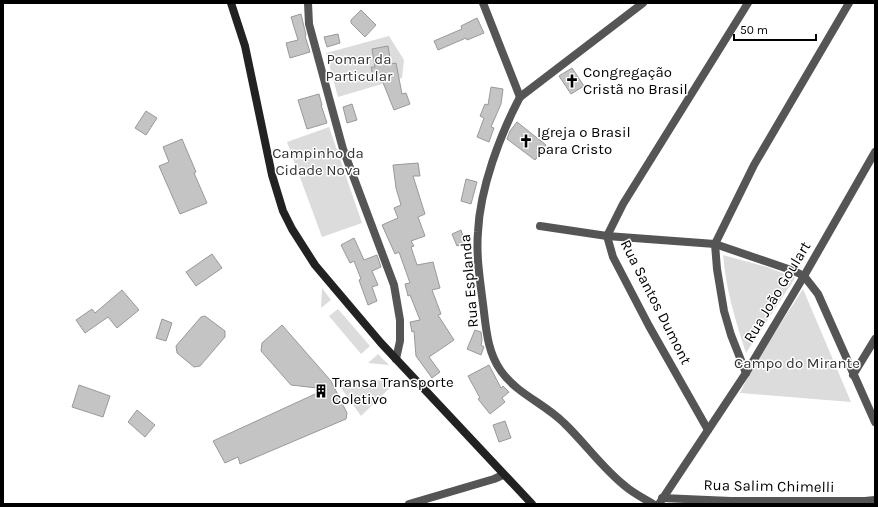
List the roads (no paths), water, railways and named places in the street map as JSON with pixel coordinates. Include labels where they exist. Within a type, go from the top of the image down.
[{"type":"main road","points":[[231,3],[245,46],[272,175],[283,211],[295,234],[316,265],[396,359],[532,504]]},
{"type":"street","points":[[308,3],[307,14],[309,24],[343,149],[394,285],[400,320],[400,341],[396,359]]},
{"type":"street","points":[[483,3],[520,96]]},
{"type":"street","name":"Rua Esplanda","points":[[643,3],[520,96],[508,118],[488,176],[478,230],[477,254],[488,340],[493,357],[500,370],[520,391],[563,421],[620,482],[653,504]]},
{"type":"street","name":"Rua Santos Dumont","points":[[708,430],[649,326],[613,257],[607,236],[623,204],[748,3]]},
{"type":"street","points":[[746,373],[731,335],[724,311],[717,269],[715,244],[754,165],[849,3]]},
{"type":"street","name":"Rua João Goulart","points":[[660,501],[746,373],[875,152]]},
{"type":"street","points":[[540,226],[607,236],[715,244],[794,271],[804,276],[818,294],[875,422]]},
{"type":"street","points":[[853,375],[875,339]]},
{"type":"street","points":[[409,504],[494,479],[503,474]]},
{"type":"street","name":"Rua Salim Chimelli","points":[[660,501],[875,500]]},
{"type":"place","name":"Congregação Cristã no Brasil","points":[[572,81]]},
{"type":"place","name":"Igreja o Brasil para Cristo","points":[[526,141]]},
{"type":"place","name":"Transa Transporte Coletivo","points":[[321,391]]},
{"type":"park label","name":"Pomar da Particular","points":[[359,68]]},
{"type":"park label","name":"Campinho da Cidade Nova","points":[[318,162]]},
{"type":"park label","name":"Campo do Mirante","points":[[797,363]]}]
